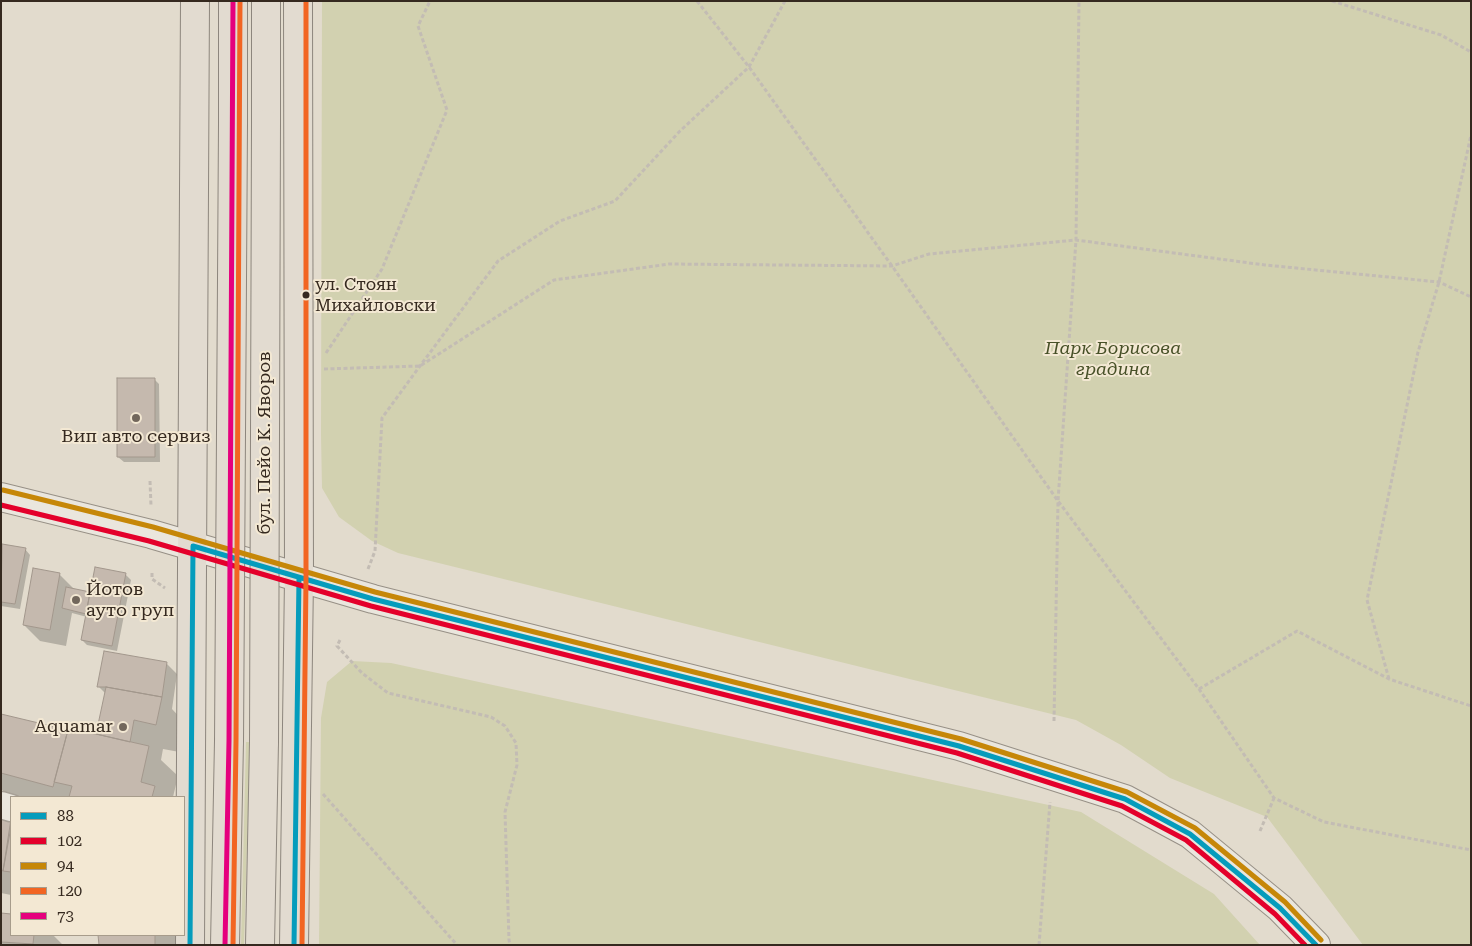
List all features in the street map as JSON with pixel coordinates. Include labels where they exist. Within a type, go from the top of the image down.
[{"type":"main road","points":[[190,945],[195,1]]},
{"type":"main road","name":"бул. Пейо К. Яворов","points":[[225,945],[229,740],[233,1]]},
{"type":"main road","name":"бул. Пейо К. Яворов","points":[[260,945],[264,742],[266,1]]},
{"type":"main road","points":[[294,945],[299,578],[298,1]]},
{"type":"main road","points":[[1,496],[152,534],[372,599],[959,746],[1125,799],[1190,834],[1280,908],[1316,945]]},
{"type":"path","points":[[325,354],[382,269],[447,110],[418,26],[430,1]]},
{"type":"path","points":[[697,1],[748,67],[892,266],[1058,501],[1199,689],[1274,798],[1324,822],[1471,850]]},
{"type":"path","points":[[366,574],[375,551],[382,418],[420,366],[498,261],[560,221],[615,201],[680,131],[748,67],[785,1]]},
{"type":"path","points":[[1054,721],[1058,501],[1076,240],[1079,1]]},
{"type":"path","points":[[1332,1],[1441,35],[1471,52]]},
{"type":"path","points":[[1389,679],[1367,600],[1418,352],[1439,282],[1471,135]]},
{"type":"path","points":[[315,370],[420,366],[554,280],[670,264],[892,266],[929,254],[1076,240],[1265,264],[1439,282],[1471,297]]},
{"type":"path","points":[[150,481],[151,509]]},
{"type":"path","points":[[1199,689],[1297,631],[1389,679],[1471,706]]},
{"type":"path","points":[[340,640],[337,646],[362,673],[388,693],[491,717],[505,726],[516,743],[517,765],[506,812],[510,945]]},
{"type":"path","points":[[321,792],[457,945]]},
{"type":"path","points":[[1260,832],[1274,798]]},
{"type":"path","points":[[1039,945],[1050,799]]},
{"type":"green space","name":"Парк Борисова градина","points":[[322,1],[1471,1],[1471,945],[1363,945],[1267,817],[1170,778],[1121,745],[1076,720],[398,553],[372,541],[339,517],[322,488]]},
{"type":"green space","points":[[352,661],[391,663],[1081,812],[1214,894],[1260,945],[319,945],[321,718],[327,682]]},
{"type":"green space","points":[[246,742],[250,742],[244,945],[241,945]]},
{"type":"building","name":"Вип авто сервиз","points":[[117,378],[155,378],[155,457],[117,457]]},
{"type":"building","points":[[2,544],[26,548],[15,604],[1,602]]},
{"type":"building","points":[[95,567],[126,573],[112,646],[81,640]]},
{"type":"building","points":[[33,568],[60,573],[50,630],[23,625]]},
{"type":"building","name":"Йотов ауто груп","points":[[66,587],[90,592],[86,614],[62,608]]},
{"type":"building","points":[[104,651],[167,662],[162,697],[97,687]]},
{"type":"building","points":[[106,687],[162,697],[156,725],[134,720],[130,742],[96,734]]},
{"type":"building","points":[[1,714],[68,730],[53,787],[1,773]]},
{"type":"building","points":[[68,730],[96,734],[149,746],[141,782],[155,786],[152,796],[69,796],[72,786],[54,782]]},
{"type":"building","points":[[1,818],[10,819],[10,826],[3,871],[1,870]]},
{"type":"building","points":[[10,832],[10,872],[3,871]]},
{"type":"building","points":[[1,913],[10,914],[10,936],[34,936],[33,944],[1,942]]},
{"type":"building","points":[[98,936],[155,936],[155,945],[99,945]]},
{"type":"transit line","name":"73","points":[[225,945],[229,741],[233,1]]},
{"type":"transit line","name":"120","points":[[233,945],[240,1]]},
{"type":"transit line","name":"120","points":[[302,945],[306,578],[306,1]]},
{"type":"transit line","name":"94","points":[[3,490],[153,527],[375,592],[961,739],[1127,792],[1195,828],[1285,902],[1321,940]]},
{"type":"transit line","name":"102","points":[[1,505],[149,541],[371,606],[957,753],[1122,806],[1186,840],[1275,914],[1305,945]]},
{"type":"transit line","name":"88","points":[[190,945],[193,546],[373,599],[959,746],[1125,799],[1190,834],[1280,908],[1316,945]]},
{"type":"transit line","name":"88","points":[[294,945],[299,578]]},
{"type":"place","name":"ул. Стоян Михайловски","points":[[306,295]]},
{"type":"place","name":"Вип авто сервиз","points":[[136,418]]},
{"type":"place","name":"Йотов ауто груп","points":[[76,600]]},
{"type":"place","name":"Aquamar","points":[[123,727]]}]
